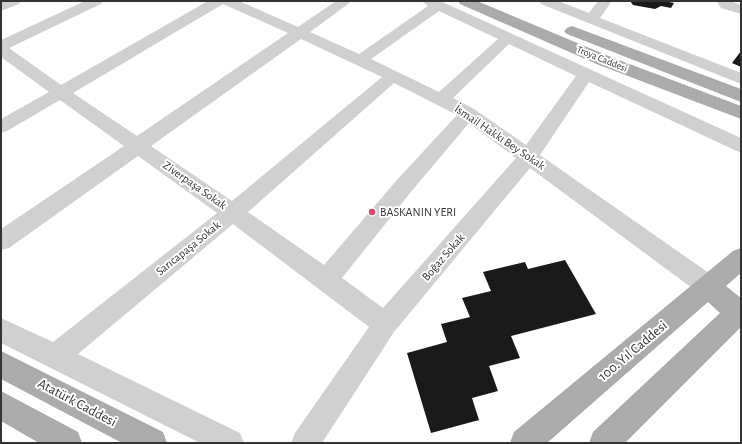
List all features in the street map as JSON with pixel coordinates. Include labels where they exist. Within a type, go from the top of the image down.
[{"type":"main road","name":"Troya Caddesi","points":[[465,1],[605,61],[741,113]]},
{"type":"main road","name":"Troya Caddesi","points":[[498,1],[741,96]]},
{"type":"main road","name":"100. Yıl Caddesi","points":[[525,443],[741,258]]},
{"type":"main road","points":[[604,443],[740,312],[708,286]]},
{"type":"main road","name":"Atatürk Caddesi","points":[[1,364],[152,443]]},
{"type":"main road","points":[[1,405],[67,443]]},
{"type":"street","points":[[1,7],[14,1]]},
{"type":"street","points":[[1,46],[96,1]]},
{"type":"street","points":[[1,127],[218,1]]},
{"type":"street","name":"İsmail Hakkı Bey Sokak","points":[[228,1],[360,60],[442,99],[468,114],[529,156],[708,286]]},
{"type":"street","points":[[1,241],[345,1]]},
{"type":"street","points":[[546,1],[741,78]]},
{"type":"street","points":[[592,19],[605,1]]},
{"type":"street","points":[[721,2],[741,10]]},
{"type":"street","points":[[360,60],[433,3],[584,75],[741,146]]},
{"type":"street","points":[[442,99],[507,38]]},
{"type":"street","name":"Ziverpaşa Sokak","points":[[1,50],[327,279],[385,324]]},
{"type":"street","name":"Boğaz Sokak","points":[[305,443],[385,324],[529,156],[584,75]]},
{"type":"street","name":"Sarıcapaşa Sokak","points":[[55,357],[233,212],[393,76]]},
{"type":"street","points":[[327,279],[403,187],[468,114]]},
{"type":"street","points":[[1,330],[230,443]]},
{"type":"building","points":[[630,1],[664,1],[674,3],[671,8],[661,6],[655,9],[633,5]]},
{"type":"building","points":[[741,51],[741,67],[732,63]]},
{"type":"building","points":[[565,260],[596,314],[511,336],[520,358],[489,366],[498,391],[472,398],[479,420],[431,433],[407,353],[447,342],[441,324],[470,317],[462,298],[491,291],[483,272],[525,262],[528,269]]},
{"type":"place","name":"BASKANIN YERI","points":[[372,212]]}]
